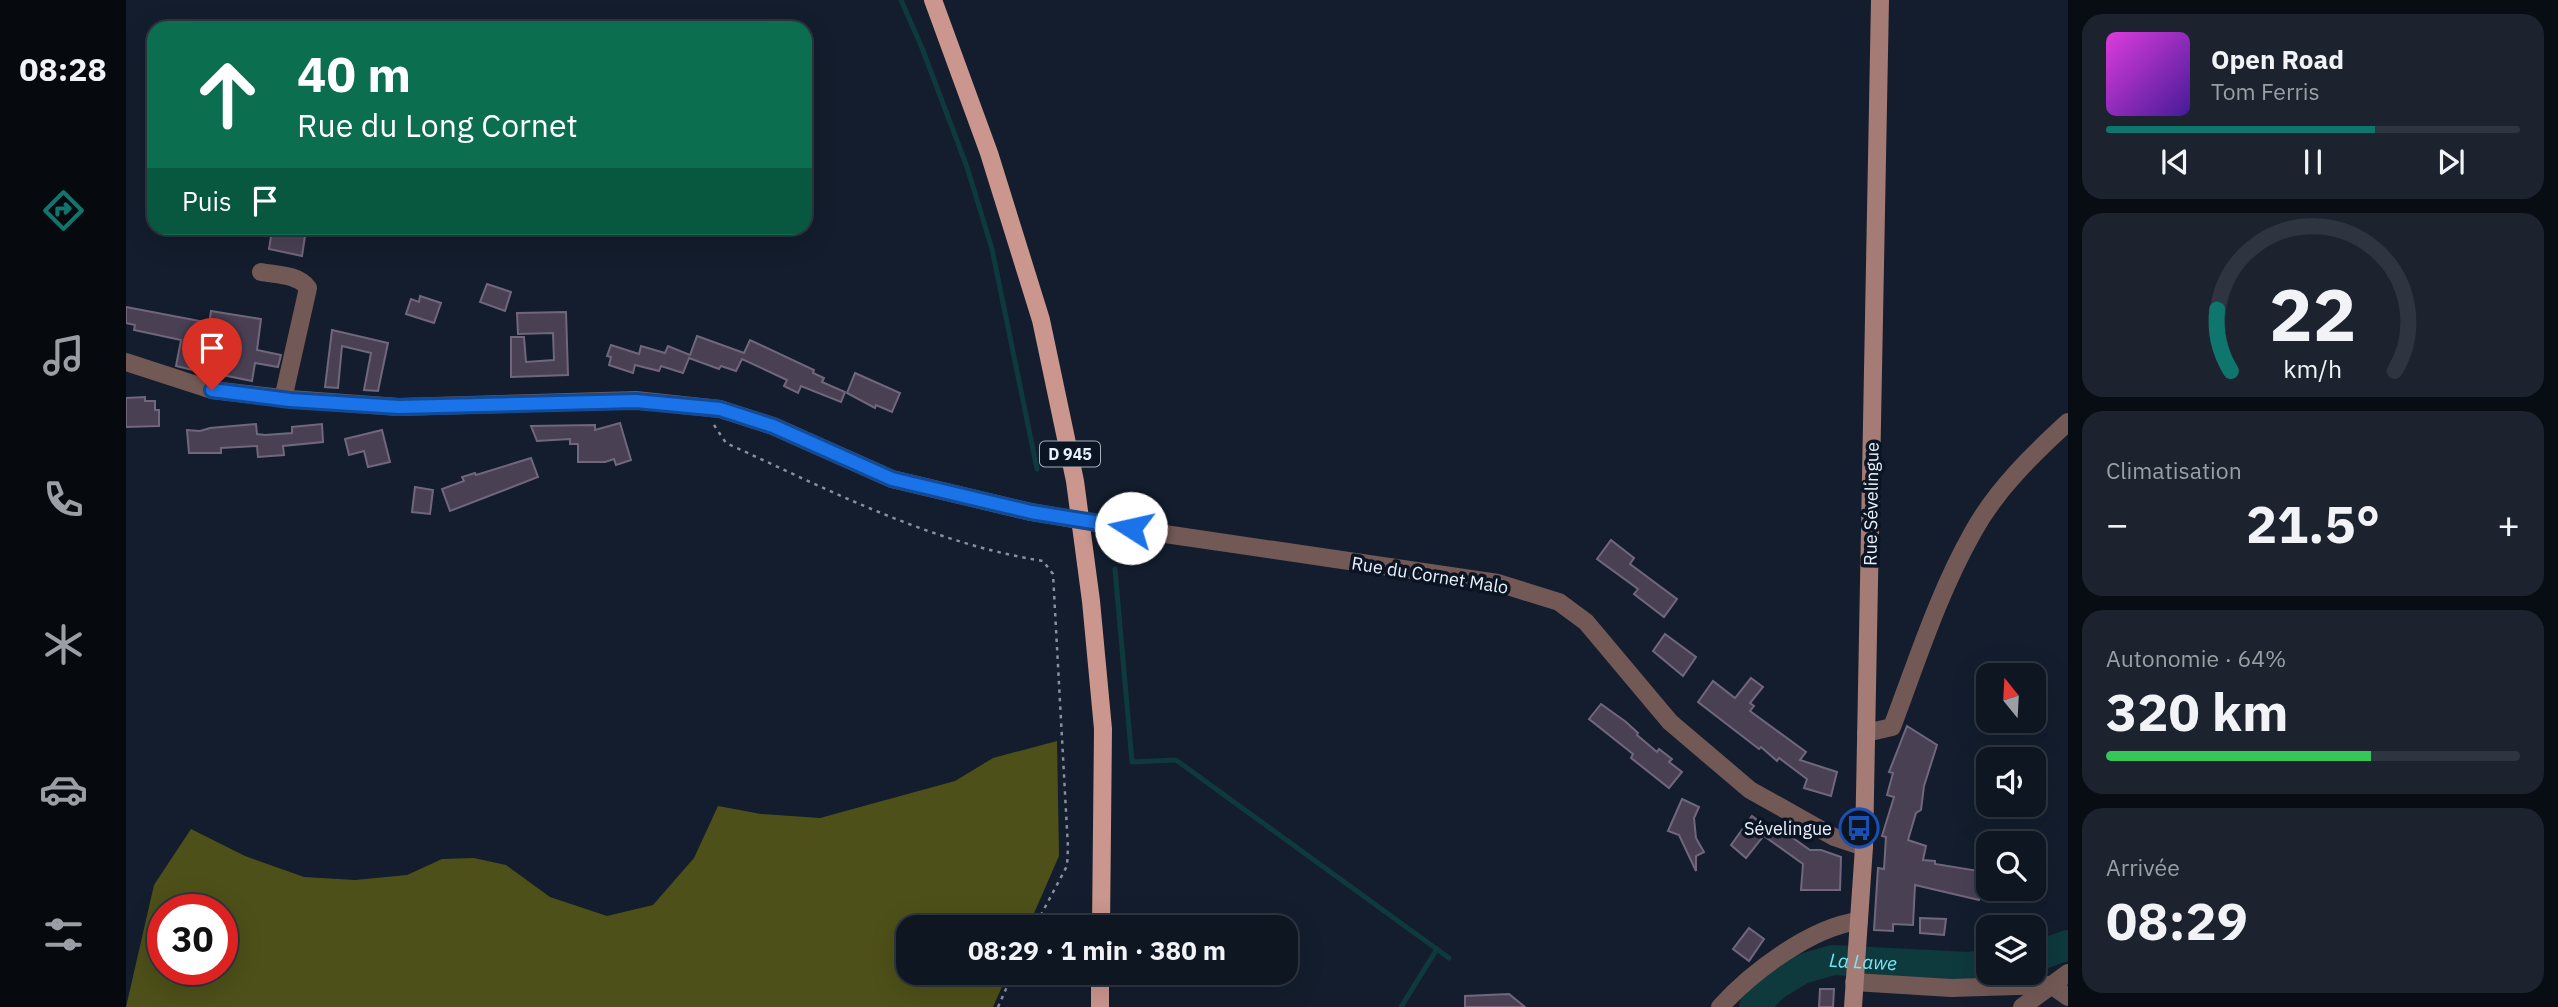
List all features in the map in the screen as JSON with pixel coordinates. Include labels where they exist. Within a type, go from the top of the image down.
[{"type":"main road","name":"D 945","points":[[933,0],[989,153],[1041,320],[1075,481],[1091,601],[1103,729],[1101,915]]},
{"type":"main road","name":"Rue Sévelingue","points":[[1853,1007],[1864,847],[1880,0]]},
{"type":"main road","points":[[1100,985],[1100,1007]]},
{"type":"street","points":[[261,272],[293,278],[303,282],[308,288],[283,399]]},
{"type":"street","name":"Rue du Cornet Malo","points":[[126,362],[212,390],[283,399],[399,407],[636,401],[720,409],[773,426],[892,479],[1031,512],[1498,583],[1559,602],[1586,622],[1670,722],[1750,790],[1834,837],[1864,847]]},
{"type":"street","points":[[1866,733],[1892,727],[1938,602],[1974,530],[2003,489],[2039,448],[2068,422]]},
{"type":"street","points":[[1720,1007],[1774,960],[1816,935],[1843,923],[1858,921]]},
{"type":"street","points":[[2022,1007],[2068,973]]},
{"type":"street","points":[[1854,978],[1951,988],[2051,985],[2068,997]]},
{"type":"path","points":[[720,409],[714,426],[726,443],[897,522],[1003,555],[1043,561],[1053,575],[1068,848],[1067,866],[1041,915]]},
{"type":"path","points":[[998,1007],[1008,985]]},
{"type":"green space","points":[[1057,741],[1059,856],[1033,915],[896,915],[896,985],[1003,985],[993,1007],[126,1007],[147,916],[147,985],[238,985],[238,894],[152,894],[154,885],[191,829],[245,856],[304,877],[355,880],[407,875],[442,859],[474,858],[506,865],[550,897],[607,916],[653,905],[694,858],[718,806],[761,814],[820,818],[955,781],[993,758]]},
{"type":"building","points":[[271,235],[305,236],[302,256],[269,249]]},
{"type":"building","points":[[487,284],[511,292],[505,311],[480,302]]},
{"type":"building","points":[[420,296],[441,303],[434,323],[406,314],[411,299],[419,302]]},
{"type":"building","points":[[126,307],[205,322],[197,371],[176,366],[181,340],[134,330],[135,325],[126,323]]},
{"type":"building","points":[[211,311],[261,319],[257,350],[281,355],[278,367],[255,363],[252,381],[222,375],[230,328],[209,324]]},
{"type":"building","points":[[566,312],[568,375],[511,377],[511,337],[524,337],[526,362],[554,360],[553,333],[518,334],[517,313]]},
{"type":"building","points":[[332,330],[388,343],[378,391],[364,390],[371,353],[342,346],[338,388],[325,387]]},
{"type":"building","points":[[697,336],[744,353],[750,340],[814,370],[813,373],[824,378],[822,382],[845,392],[841,402],[801,386],[798,393],[784,386],[787,380],[742,359],[736,371],[721,366],[719,369],[689,358],[683,373],[661,366],[659,371],[635,365],[633,373],[609,365],[611,357],[607,356],[611,345],[639,354],[641,346],[665,353],[668,346],[690,355]]},
{"type":"building","points":[[855,373],[900,393],[892,412],[876,405],[875,408],[847,393]]},
{"type":"building","points":[[145,397],[145,401],[155,401],[155,410],[159,410],[159,426],[126,427],[126,398]]},
{"type":"building","points":[[620,423],[631,460],[616,465],[614,459],[605,462],[578,462],[578,444],[570,444],[570,439],[537,441],[531,426],[595,425],[595,430]]},
{"type":"building","points":[[256,424],[257,434],[265,435],[292,433],[292,427],[322,424],[323,442],[283,446],[284,455],[258,457],[257,446],[221,448],[221,453],[189,453],[187,430],[200,431]]},
{"type":"building","points":[[382,430],[390,462],[368,467],[364,451],[349,455],[345,439]]},
{"type":"building","points":[[531,458],[538,477],[450,511],[442,489],[464,481],[462,477]]},
{"type":"building","points":[[415,487],[433,490],[430,514],[412,512]]},
{"type":"building","points":[[1611,540],[1634,558],[1630,564],[1677,599],[1664,617],[1634,594],[1638,589],[1597,559]]},
{"type":"building","points":[[1665,634],[1696,657],[1683,676],[1653,651]]},
{"type":"building","points":[[1751,678],[1763,687],[1750,703],[1754,706],[1750,711],[1806,752],[1800,760],[1837,772],[1831,796],[1804,788],[1807,779],[1779,758],[1777,761],[1761,747],[1759,749],[1698,702],[1713,681],[1735,698]]},
{"type":"building","points":[[1601,704],[1626,722],[1657,752],[1659,749],[1672,759],[1669,762],[1682,772],[1669,788],[1631,758],[1633,754],[1589,719]]},
{"type":"building","points":[[1907,726],[1937,745],[1924,786],[1921,810],[1916,813],[1908,840],[1926,846],[1923,860],[1976,871],[1976,899],[1915,885],[1913,925],[1893,924],[1893,931],[1874,930],[1878,868],[1884,869],[1886,837],[1882,836],[1894,797],[1887,795],[1893,773],[1889,772]]},
{"type":"building","points":[[1682,799],[1699,807],[1694,818],[1696,838],[1704,852],[1696,856],[1696,871],[1679,835],[1668,831]]},
{"type":"building","points":[[1752,816],[1769,829],[1746,858],[1731,845]]},
{"type":"building","points":[[1773,824],[1810,850],[1821,850],[1841,857],[1840,890],[1801,890],[1803,864],[1764,836]]},
{"type":"building","points":[[1920,918],[1946,919],[1944,935],[1920,933]]},
{"type":"building","points":[[1749,928],[1764,939],[1749,961],[1733,949]]},
{"type":"building","points":[[1820,989],[1834,989],[1833,1007],[1819,1007]]},
{"type":"building","points":[[1509,994],[1525,1007],[1465,1007],[1465,996]]},
{"type":"waterway","points":[[901,0],[967,167],[992,249],[1037,469]]},
{"type":"waterway","points":[[1115,569],[1132,762],[1176,760],[1449,958]]},
{"type":"waterway","name":"La Lawe","points":[[2046,953],[2068,945]]},
{"type":"waterway","points":[[1401,1007],[1437,949]]},
{"type":"waterway","name":"La Lawe","points":[[1754,1007],[1774,986],[1802,969],[1833,960],[1976,966]]},
{"type":"place","name":"Sévelingue","points":[[1859,828]]},
{"type":"route","points":[[212,390],[290,400],[399,407],[636,401],[720,409],[773,426],[892,479],[1031,512],[1131,528]]}]
